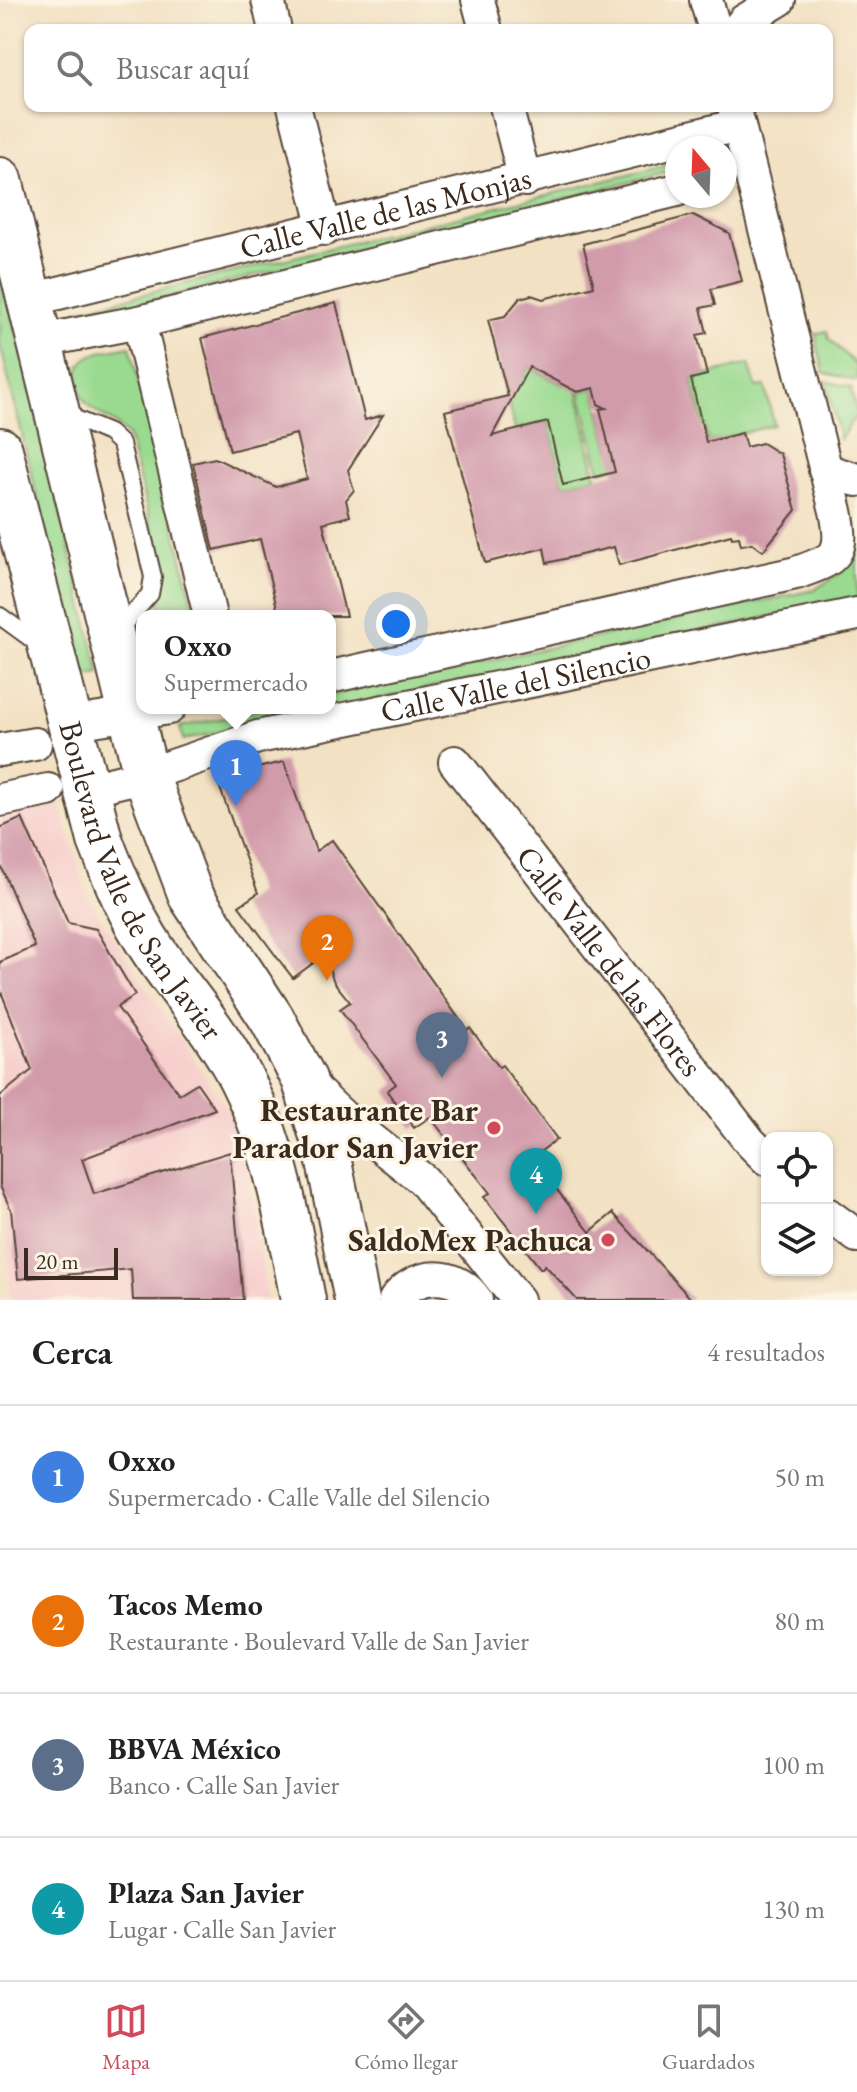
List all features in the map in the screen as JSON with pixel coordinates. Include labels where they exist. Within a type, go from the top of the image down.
[{"type":"main road","name":"Boulevard Valle de San Javier","points":[[0,180],[114,635],[136,681]]},
{"type":"main road","name":"Boulevard Valle de San Javier","points":[[0,450],[50,652],[52,734],[66,790],[153,950],[228,1055],[250,1097],[280,1184],[303,1300]]},
{"type":"main road","name":"Boulevard Valle de San Javier","points":[[150,714],[146,775],[191,896],[272,1019],[304,1079],[327,1152],[357,1300]]},
{"type":"street","points":[[268,0],[274,24]]},
{"type":"street","points":[[478,0],[484,24]]},
{"type":"street","points":[[706,0],[713,24]]},
{"type":"street","points":[[742,24],[779,0]]},
{"type":"street","points":[[296,112],[325,229]]},
{"type":"street","points":[[508,112],[525,180]]},
{"type":"street","points":[[736,116],[738,175],[825,470],[857,480]]},
{"type":"street","name":"Calle Valle de las Monjas","points":[[35,320],[325,229],[525,180],[736,116]]},
{"type":"street","name":"Calle Valle de las Monjas","points":[[35,320],[139,322],[665,193]]},
{"type":"street","points":[[139,322],[209,610]]},
{"type":"street","name":"Calle Valle del Silencio","points":[[336,676],[818,566],[837,552],[842,539],[825,470]]},
{"type":"street","name":"Calle Valle del Silencio","points":[[0,800],[146,775],[258,737],[857,614]]},
{"type":"street","points":[[0,750],[137,714]]},
{"type":"street","name":"Calle Valle de las Flores","points":[[455,762],[740,1130],[761,1153]]},
{"type":"street","points":[[304,1079],[342,1116],[423,1180],[441,1207],[518,1300]]},
{"type":"street","points":[[437,1276],[447,1258],[449,1245],[441,1207]]},
{"type":"street","points":[[833,1218],[857,1236]]},
{"type":"street","points":[[395,1300],[416,1282],[437,1276],[454,1283],[476,1300]]},
{"type":"lane","points":[[0,616],[50,652]]},
{"type":"shaded area","points":[[60,805],[89,901],[234,1120],[246,1156],[267,1300],[11,1300],[5,1210],[0,1200],[0,818]]},
{"type":"green space","points":[[665,166],[665,173],[80,319],[78,310]]},
{"type":"green space","points":[[0,265],[100,674],[81,678],[0,344]]},
{"type":"green space","points":[[827,331],[829,339],[857,366],[857,381],[824,373],[815,334]]},
{"type":"green space","points":[[130,346],[195,610],[159,610],[165,579],[128,436],[83,399],[78,373],[81,365],[93,354]]},
{"type":"green space","points":[[749,364],[756,387],[765,386],[774,425],[709,442],[691,379]]},
{"type":"green space","points":[[529,367],[563,385],[572,367],[596,477],[563,485],[548,422],[515,430],[501,368],[522,379]]},
{"type":"green space","points":[[826,381],[851,388],[857,414],[840,439]]},
{"type":"green space","points":[[594,388],[610,450],[703,443],[600,471],[580,392]]},
{"type":"green space","points":[[857,545],[857,598],[851,600],[336,708],[336,694],[814,590],[842,572]]},
{"type":"green space","points":[[241,714],[307,714],[183,740],[180,727]]},
{"type":"building","points":[[693,215],[729,233],[742,281],[711,289],[715,305],[701,308],[707,333],[697,335],[707,375],[691,379],[706,442],[742,433],[746,447],[762,443],[780,454],[796,510],[763,551],[752,543],[741,545],[739,537],[732,538],[731,535],[619,565],[614,547],[547,563],[544,548],[485,563],[445,411],[508,396],[488,320],[505,316],[520,298],[531,295],[543,299],[594,286],[583,244]],"holes":[[[529,367],[577,392],[594,388],[598,404],[606,408],[600,409],[615,472],[563,485],[548,422],[492,436]]]},
{"type":"building","points":[[336,303],[365,420],[383,415],[348,470],[354,490],[346,500],[350,516],[323,523],[346,616],[336,616],[336,610],[278,610],[260,539],[214,550],[193,463],[215,458],[276,487],[307,479],[296,434],[230,451],[202,338]]},
{"type":"building","points":[[284,762],[316,851],[332,840],[467,1030],[470,1028],[499,1067],[502,1065],[557,1139],[532,1158],[590,1232],[613,1213],[692,1300],[577,1300],[545,1265],[541,1269],[484,1197],[490,1193],[430,1117],[414,1128],[387,1091],[396,1084],[340,1009],[350,1002],[334,982],[324,955],[293,978],[279,960],[239,906],[258,893],[216,777]]},
{"type":"building","points":[[22,818],[68,923],[96,929],[135,995],[117,1007],[179,1094],[197,1083],[215,1109],[82,1159],[94,1194],[230,1152],[243,1300],[133,1300],[131,1269],[18,1279],[11,1210],[0,1186],[0,1096],[32,1070],[0,989],[0,962],[35,947],[0,864],[0,828]]},
{"type":"place","name":"Oxxo","points":[[236,806]]},
{"type":"place","name":"Tacos Memo","points":[[327,981]]},
{"type":"place","name":"BBVA México","points":[[442,1078]]},
{"type":"place","name":"Restaurante Bar Parador San Javier","points":[[494,1128]]},
{"type":"place","name":"Plaza San Javier","points":[[536,1214]]},
{"type":"place","name":"SaldoMex Pachuca","points":[[608,1240]]}]
